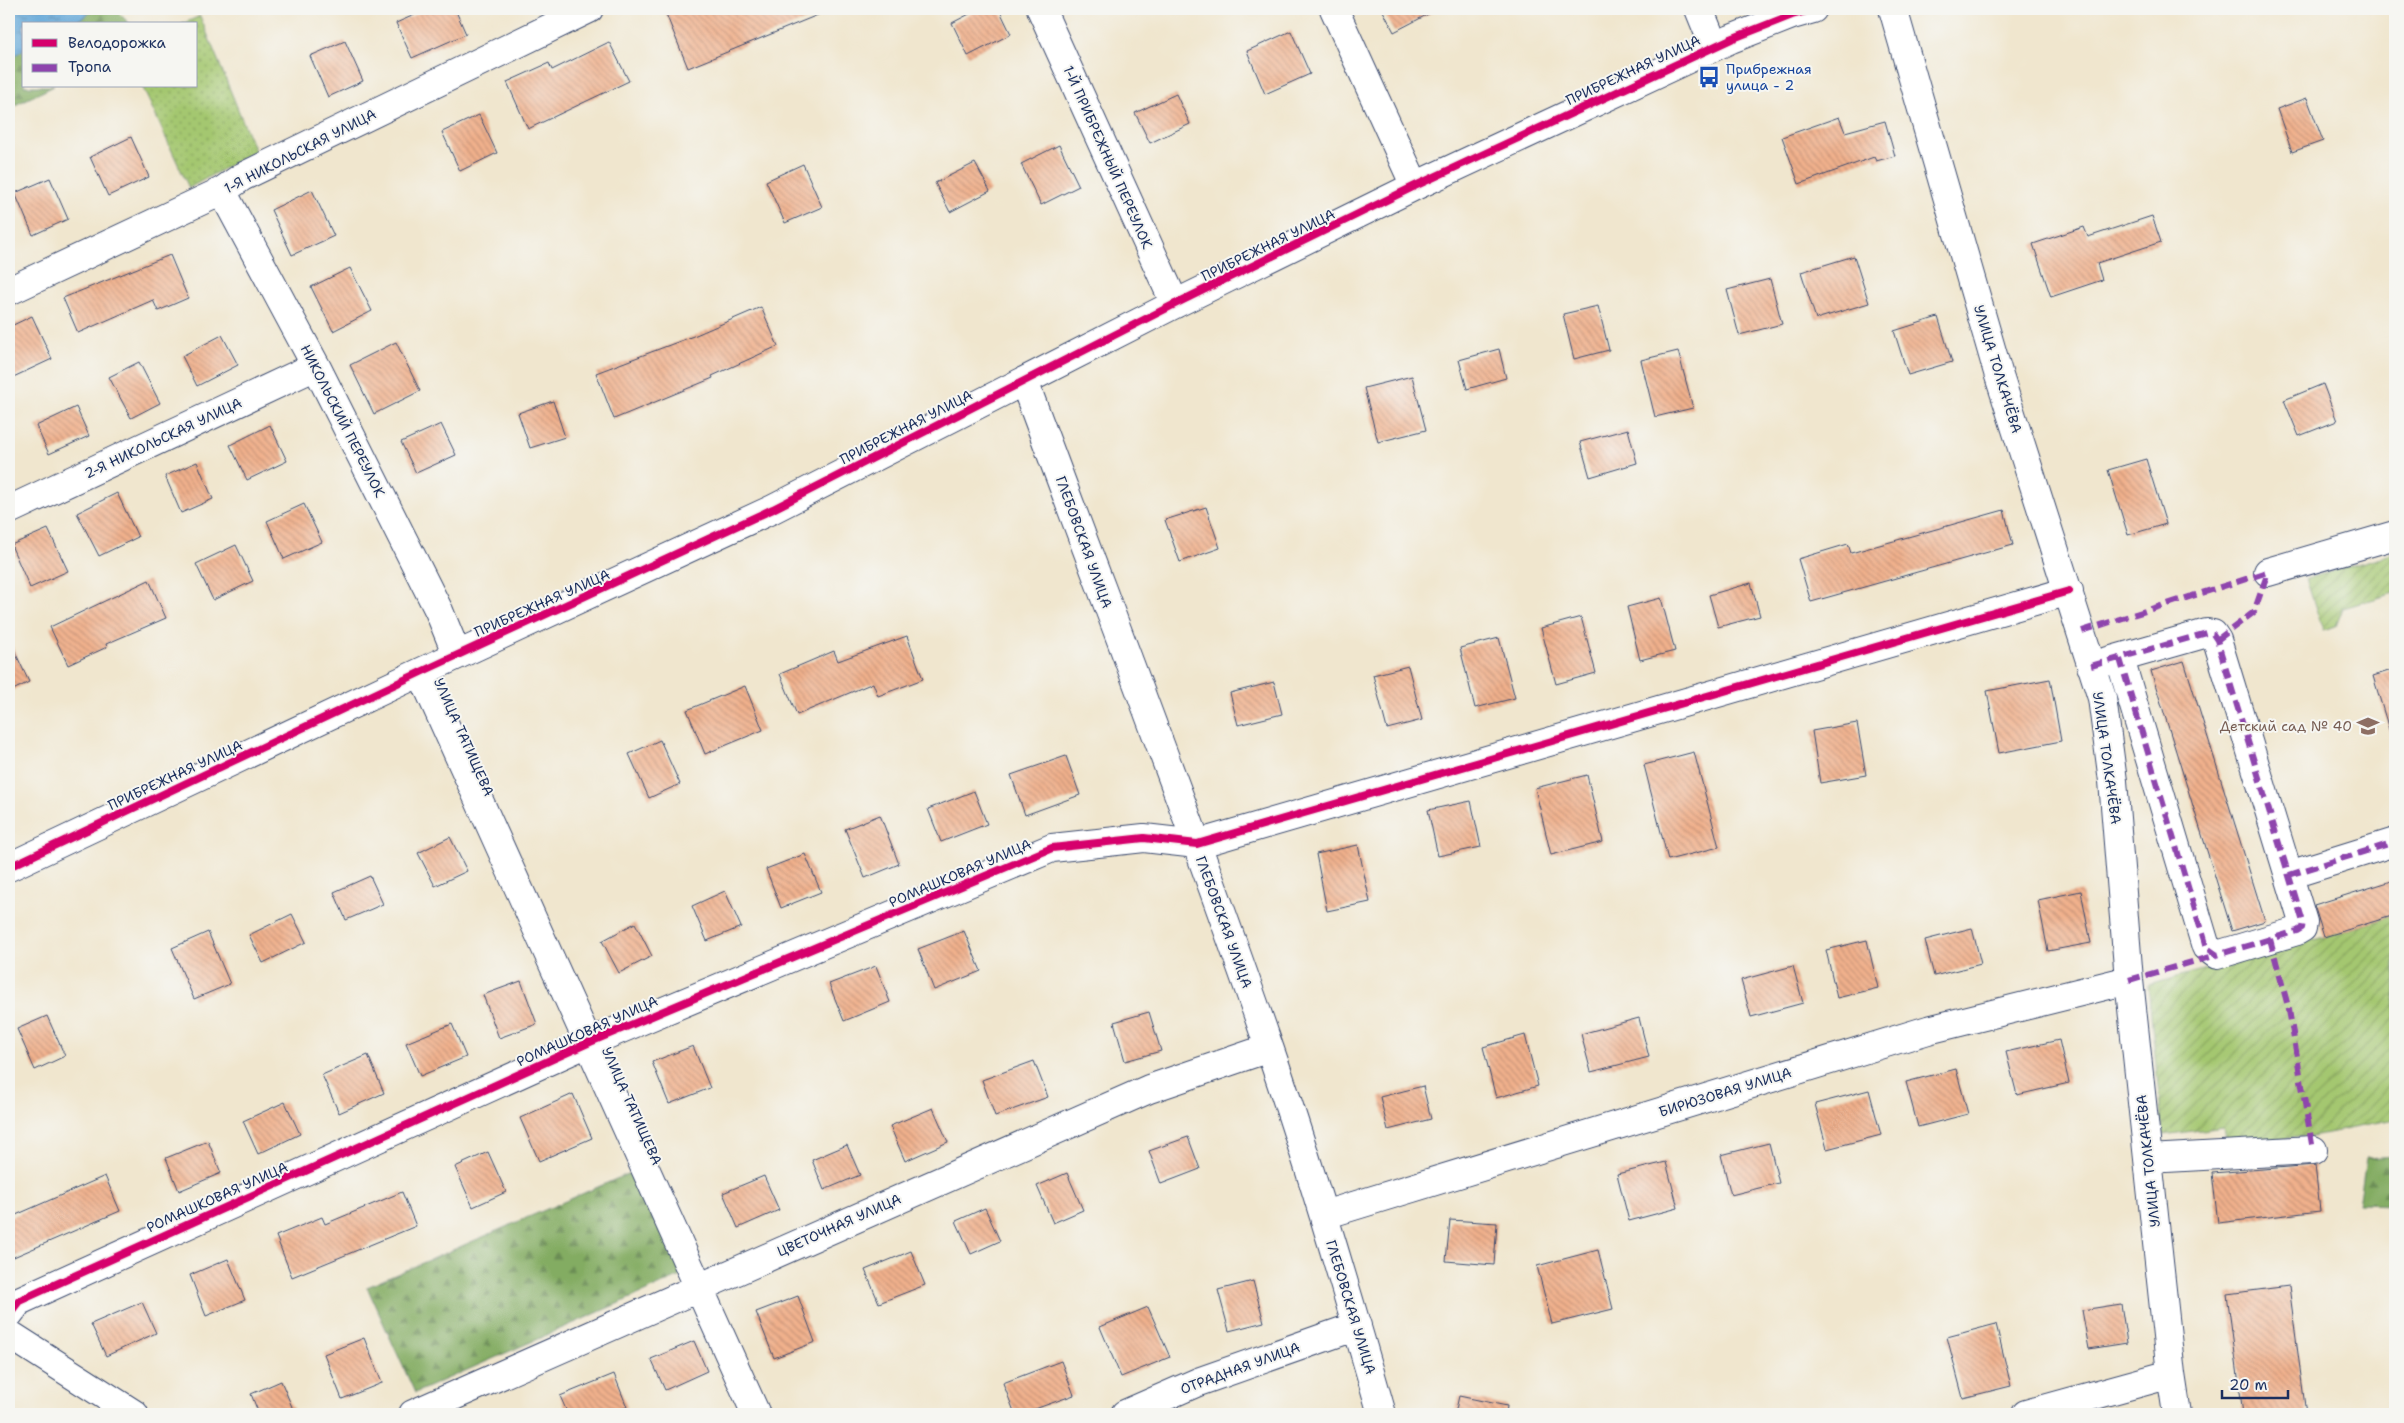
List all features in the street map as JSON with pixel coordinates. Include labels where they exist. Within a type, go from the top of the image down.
[{"type":"street","name":"1-Я НИКОЛЬСКАЯ УЛИЦА","points":[[9,291],[222,191],[242,177],[589,9]]},
{"type":"street","name":"1-Й ПРИБРЕЖНЫЙ ПЕРЕУЛОК","points":[[1041,9],[1175,304]]},
{"type":"street","points":[[1334,9],[1414,186]]},
{"type":"street","points":[[1699,9],[1714,46]]},
{"type":"street","name":"ПРИБРЕЖНАЯ УЛИЦА","points":[[9,867],[421,672],[773,509],[1175,304],[1414,186],[1714,46],[1768,23],[1813,9]]},
{"type":"street","name":"УЛИЦА ТОЛКАЧЁВА","points":[[1893,9],[1993,357],[2102,698],[2113,781],[2129,980],[2171,1374],[2177,1414]]},
{"type":"street","name":"НИКОЛЬСКИЙ ПЕРЕУЛОК","points":[[222,191],[316,366],[439,611],[457,656]]},
{"type":"street","name":"2-Я НИКОЛЬСКАЯ УЛИЦА","points":[[9,510],[316,366]]},
{"type":"street","name":"ГЛЕБОВСКАЯ УЛИЦА","points":[[1024,381],[1197,844],[1269,1048],[1324,1215],[1382,1414]]},
{"type":"street","points":[[2268,572],[2395,535]]},
{"type":"street","points":[[1197,844],[2069,591]]},
{"type":"street","points":[[2091,666],[2207,633],[2213,634],[2217,640],[2289,875],[2303,922],[2302,928],[2216,954],[2206,947],[2120,659]]},
{"type":"street","name":"УЛИЦА ТАТИЩЕВА","points":[[421,672],[590,1042],[756,1414]]},
{"type":"street","name":"РОМАШКОВАЯ УЛИЦА","points":[[9,1314],[19,1301],[590,1042],[1052,848],[1144,838],[1197,844]]},
{"type":"street","points":[[2289,875],[2395,842]]},
{"type":"street","name":"БИРЮЗОВАЯ УЛИЦА","points":[[1324,1215],[1928,1030],[2129,980]]},
{"type":"street","name":"ЦВЕТОЧНАЯ УЛИЦА","points":[[413,1414],[1149,1089],[1269,1048]]},
{"type":"street","points":[[2148,1159],[2313,1150]]},
{"type":"street","name":"ОТРАДНАЯ УЛИЦА","points":[[1125,1414],[1198,1382],[1357,1326]]},
{"type":"street","points":[[9,1334],[134,1414]]},
{"type":"street","points":[[2026,1414],[2171,1374]]},
{"type":"green space","points":[[96,9],[115,9],[128,22],[75,22]]},
{"type":"green space","points":[[200,16],[255,151],[189,188],[143,88],[198,88],[198,22],[186,22]]},
{"type":"green space","points":[[22,50],[22,88],[50,88],[9,108],[9,59]]},
{"type":"green space","points":[[2395,553],[2395,593],[2343,608],[2336,626],[2323,630],[2306,579]]},
{"type":"green space","points":[[2395,915],[2395,1120],[2312,1136],[2226,1144],[2223,1127],[2163,1135],[2148,985],[2324,937]]},
{"type":"green space","points":[[2395,1156],[2395,1205],[2359,1204],[2366,1158]]},
{"type":"green space","points":[[637,1170],[683,1275],[415,1393],[367,1287]]},
{"type":"water","points":[[9,9],[96,9],[75,22],[22,22],[22,50],[9,59]]},
{"type":"building","points":[[428,9],[455,9],[466,34],[412,58],[396,23]]},
{"type":"building","points":[[664,9],[830,9],[830,10],[688,68]]},
{"type":"building","points":[[979,9],[999,9],[1011,34],[968,56],[952,23]]},
{"type":"building","points":[[1382,9],[1438,9],[1394,32]]},
{"type":"building","points":[[1291,31],[1310,74],[1265,94],[1247,51]]},
{"type":"building","points":[[345,41],[363,81],[328,97],[310,56]]},
{"type":"building","points":[[609,42],[629,81],[528,129],[507,82],[549,63],[552,70]]},
{"type":"building","points":[[1176,94],[1190,124],[1150,143],[1135,113]]},
{"type":"building","points":[[2307,98],[2323,141],[2292,152],[2277,109]]},
{"type":"building","points":[[479,115],[497,153],[460,171],[442,132]]},
{"type":"building","points":[[1839,117],[1845,132],[1885,121],[1895,156],[1876,161],[1874,157],[1799,184],[1782,137]]},
{"type":"building","points":[[131,137],[149,177],[108,196],[90,157]]},
{"type":"building","points":[[1059,145],[1079,186],[1041,205],[1021,164]]},
{"type":"building","points":[[975,163],[990,191],[950,212],[935,183]]},
{"type":"building","points":[[803,164],[822,207],[785,223],[766,181]]},
{"type":"building","points":[[50,178],[68,219],[33,235],[15,193]]},
{"type":"building","points":[[312,190],[334,236],[292,255],[271,210]]},
{"type":"building","points":[[2152,216],[2161,242],[2097,263],[2102,280],[2051,297],[2033,244],[2084,227],[2088,237]]},
{"type":"building","points":[[170,255],[188,298],[158,311],[153,300],[78,333],[63,298]]},
{"type":"building","points":[[1854,256],[1869,303],[1816,319],[1801,272]]},
{"type":"building","points":[[350,268],[372,311],[333,331],[311,287]]},
{"type":"building","points":[[1770,279],[1782,324],[1739,335],[1727,290]]},
{"type":"building","points":[[1598,306],[1609,350],[1574,359],[1563,314]]},
{"type":"building","points":[[761,307],[778,346],[712,376],[713,378],[614,419],[596,373],[696,335]]},
{"type":"building","points":[[32,316],[52,359],[9,379],[9,327]]},
{"type":"building","points":[[1938,317],[1952,362],[1908,375],[1894,331]]},
{"type":"building","points":[[222,335],[238,365],[197,386],[182,356]]},
{"type":"building","points":[[396,342],[420,391],[374,414],[350,365]]},
{"type":"building","points":[[1499,349],[1506,378],[1467,389],[1459,360]]},
{"type":"building","points":[[1678,351],[1693,408],[1655,417],[1641,360]]},
{"type":"building","points":[[139,362],[160,403],[131,418],[109,377]]},
{"type":"building","points":[[1412,376],[1426,430],[1378,442],[1364,388]]},
{"type":"building","points":[[2323,384],[2337,421],[2299,436],[2284,400]]},
{"type":"building","points":[[553,401],[565,437],[530,448],[518,413]]},
{"type":"building","points":[[76,407],[89,436],[49,454],[36,426]]},
{"type":"building","points":[[441,424],[456,455],[416,473],[401,442]]},
{"type":"building","points":[[270,425],[287,461],[247,480],[230,445]]},
{"type":"building","points":[[1628,429],[1637,463],[1590,477],[1580,442]]},
{"type":"building","points":[[2146,459],[2166,524],[2128,535],[2108,470]]},
{"type":"building","points":[[197,462],[213,499],[181,513],[165,476]]},
{"type":"building","points":[[117,493],[138,537],[99,556],[77,513]]},
{"type":"building","points":[[304,504],[322,542],[284,559],[267,521]]},
{"type":"building","points":[[1206,507],[1220,548],[1180,562],[1165,520]]},
{"type":"building","points":[[2004,510],[2013,545],[1811,602],[1798,559],[1848,544],[1851,553]]},
{"type":"building","points":[[48,529],[68,571],[30,588],[11,545]]},
{"type":"building","points":[[236,545],[253,581],[213,600],[196,564]]},
{"type":"building","points":[[149,580],[166,618],[106,644],[107,647],[68,665],[50,627]]},
{"type":"building","points":[[1751,583],[1760,616],[1718,627],[1709,595]]},
{"type":"building","points":[[1661,598],[1675,651],[1640,660],[1627,607]]},
{"type":"building","points":[[1581,617],[1596,673],[1556,684],[1541,628]]},
{"type":"building","points":[[907,636],[923,679],[878,696],[873,683],[797,715],[780,674],[834,651],[838,661]]},
{"type":"building","points":[[1499,638],[1515,698],[1475,708],[1460,648]]},
{"type":"building","points":[[9,639],[29,682],[9,692]]},
{"type":"building","points":[[2184,661],[2265,921],[2232,931],[2151,671]]},
{"type":"building","points":[[1408,666],[1422,720],[1387,729],[1373,675]]},
{"type":"building","points":[[2395,669],[2395,735],[2391,736],[2373,676]]},
{"type":"building","points":[[2050,679],[2061,741],[1999,753],[1987,691]]},
{"type":"building","points":[[1274,682],[1282,714],[1238,725],[1230,693]]},
{"type":"building","points":[[745,686],[763,730],[705,754],[687,710]]},
{"type":"building","points":[[1857,723],[1866,775],[1820,783],[1812,731]]},
{"type":"building","points":[[660,740],[680,784],[649,798],[629,754]]},
{"type":"building","points":[[1694,752],[1719,847],[1668,860],[1644,765]]},
{"type":"building","points":[[1066,756],[1080,795],[1025,815],[1011,775]]},
{"type":"building","points":[[1587,775],[1603,842],[1551,855],[1535,788]]},
{"type":"building","points":[[974,791],[987,824],[941,842],[928,809]]},
{"type":"building","points":[[1471,801],[1481,847],[1438,856],[1428,810]]},
{"type":"building","points":[[880,815],[899,864],[865,878],[845,829]]},
{"type":"building","points":[[450,837],[467,871],[435,886],[418,853]]},
{"type":"building","points":[[1358,845],[1370,902],[1327,911],[1316,854]]},
{"type":"building","points":[[805,854],[821,892],[781,908],[766,869]]},
{"type":"building","points":[[370,876],[383,904],[346,920],[334,892]]},
{"type":"building","points":[[2395,880],[2395,915],[2324,937],[2314,905]]},
{"type":"building","points":[[725,891],[741,927],[707,941],[692,906]]},
{"type":"building","points":[[2081,891],[2091,943],[2048,951],[2038,900]]},
{"type":"building","points":[[292,914],[306,942],[263,963],[249,935]]},
{"type":"building","points":[[635,923],[652,956],[619,973],[602,941]]},
{"type":"building","points":[[1972,928],[1981,964],[1934,976],[1925,940]]},
{"type":"building","points":[[964,931],[981,971],[934,990],[918,949]]},
{"type":"building","points":[[208,932],[230,984],[194,999],[172,948]]},
{"type":"building","points":[[1867,940],[1878,988],[1837,998],[1826,950]]},
{"type":"building","points":[[876,966],[890,1002],[844,1021],[829,984]]},
{"type":"building","points":[[1793,966],[1803,1003],[1751,1017],[1741,980]]},
{"type":"building","points":[[521,981],[537,1024],[499,1038],[483,995]]},
{"type":"building","points":[[1149,1012],[1161,1051],[1125,1061],[1114,1022]]},
{"type":"building","points":[[47,1016],[65,1056],[35,1070],[17,1029]]},
{"type":"building","points":[[1639,1018],[1649,1057],[1591,1072],[1581,1034]]},
{"type":"building","points":[[452,1024],[466,1057],[420,1076],[406,1043]]},
{"type":"building","points":[[1525,1035],[1538,1086],[1496,1098],[1483,1047]]},
{"type":"building","points":[[2059,1040],[2069,1083],[2017,1095],[2006,1052]]},
{"type":"building","points":[[693,1046],[710,1088],[669,1104],[652,1062]]},
{"type":"building","points":[[368,1055],[384,1093],[339,1113],[322,1075]]},
{"type":"building","points":[[1034,1061],[1048,1097],[995,1116],[982,1080]]},
{"type":"building","points":[[1956,1069],[1968,1114],[1918,1127],[1906,1082]]},
{"type":"building","points":[[1423,1086],[1431,1119],[1388,1130],[1380,1097]]},
{"type":"building","points":[[1869,1090],[1881,1135],[1827,1149],[1815,1104]]},
{"type":"building","points":[[573,1094],[592,1138],[539,1161],[520,1118]]},
{"type":"building","points":[[285,1102],[300,1134],[258,1154],[243,1121]]},
{"type":"building","points":[[933,1108],[948,1142],[905,1161],[890,1126]]},
{"type":"building","points":[[1188,1137],[1200,1169],[1161,1184],[1149,1151]]},
{"type":"building","points":[[208,1141],[221,1173],[179,1191],[166,1158]]},
{"type":"building","points":[[1769,1143],[1779,1183],[1731,1195],[1721,1155]]},
{"type":"building","points":[[847,1145],[860,1175],[824,1190],[812,1160]]},
{"type":"building","points":[[488,1152],[506,1192],[473,1207],[455,1167]]},
{"type":"building","points":[[1666,1162],[1678,1208],[1629,1221],[1617,1174]]},
{"type":"building","points":[[2315,1165],[2320,1211],[2218,1223],[2212,1173]]},
{"type":"building","points":[[1067,1173],[1083,1210],[1053,1223],[1037,1186]]},
{"type":"building","points":[[105,1176],[120,1211],[9,1259],[9,1218]]},
{"type":"building","points":[[764,1176],[779,1210],[738,1228],[723,1193]]},
{"type":"building","points":[[402,1192],[416,1226],[292,1277],[276,1236],[322,1217],[325,1224]]},
{"type":"building","points":[[985,1208],[1000,1241],[971,1254],[956,1221]]},
{"type":"building","points":[[1450,1220],[1497,1223],[1494,1265],[1446,1261]]},
{"type":"building","points":[[1598,1250],[1613,1309],[1552,1324],[1537,1266]]},
{"type":"building","points":[[911,1251],[925,1285],[879,1303],[865,1270]]},
{"type":"building","points":[[228,1259],[245,1300],[206,1316],[190,1275]]},
{"type":"building","points":[[1253,1281],[1264,1322],[1229,1331],[1218,1290]]},
{"type":"building","points":[[2289,1286],[2306,1414],[2243,1414],[2227,1294]]},
{"type":"building","points":[[798,1296],[815,1342],[774,1358],[756,1312]]},
{"type":"building","points":[[142,1302],[156,1333],[106,1356],[91,1324]]},
{"type":"building","points":[[2121,1304],[2127,1343],[2089,1349],[2082,1310]]},
{"type":"building","points":[[1148,1307],[1170,1357],[1121,1377],[1100,1327]]},
{"type":"building","points":[[1996,1324],[2011,1386],[1963,1398],[1947,1337]]},
{"type":"building","points":[[364,1338],[382,1383],[342,1399],[324,1354]]},
{"type":"building","points":[[694,1341],[707,1371],[665,1390],[651,1359]]},
{"type":"building","points":[[1061,1361],[1074,1395],[1021,1414],[1015,1414],[1003,1383]]},
{"type":"building","points":[[614,1374],[627,1407],[609,1414],[568,1414],[560,1396]]},
{"type":"building","points":[[281,1381],[295,1414],[259,1414],[251,1394]]},
{"type":"building","points":[[1459,1396],[1507,1406],[1506,1414],[1455,1414]]},
{"type":"marked path","points":[[2082,631],[2268,572]]},
{"type":"marked path","points":[[2217,640],[2254,612],[2268,572]]},
{"type":"marked path","points":[[2091,666],[2207,633],[2213,634],[2217,640],[2303,922],[2302,928],[2217,955],[2206,947],[2120,659]]},
{"type":"marked path","points":[[2289,875],[2395,842]]},
{"type":"marked path","points":[[2270,939],[2289,1010],[2313,1150]]},
{"type":"marked path","points":[[2129,980],[2217,955]]},
{"type":"cycle path","points":[[9,867],[421,672],[773,509],[1175,304],[1415,186],[1731,39],[1792,15],[1813,9]]},
{"type":"cycle path","points":[[9,1314],[19,1301],[590,1042],[1052,848],[1144,838],[1197,844],[2069,591]]},
{"type":"place","name":"Прибрежная улица - 2","points":[[1709,77]]},
{"type":"place","name":"Детский сад № 40","points":[[2368,726]]}]
